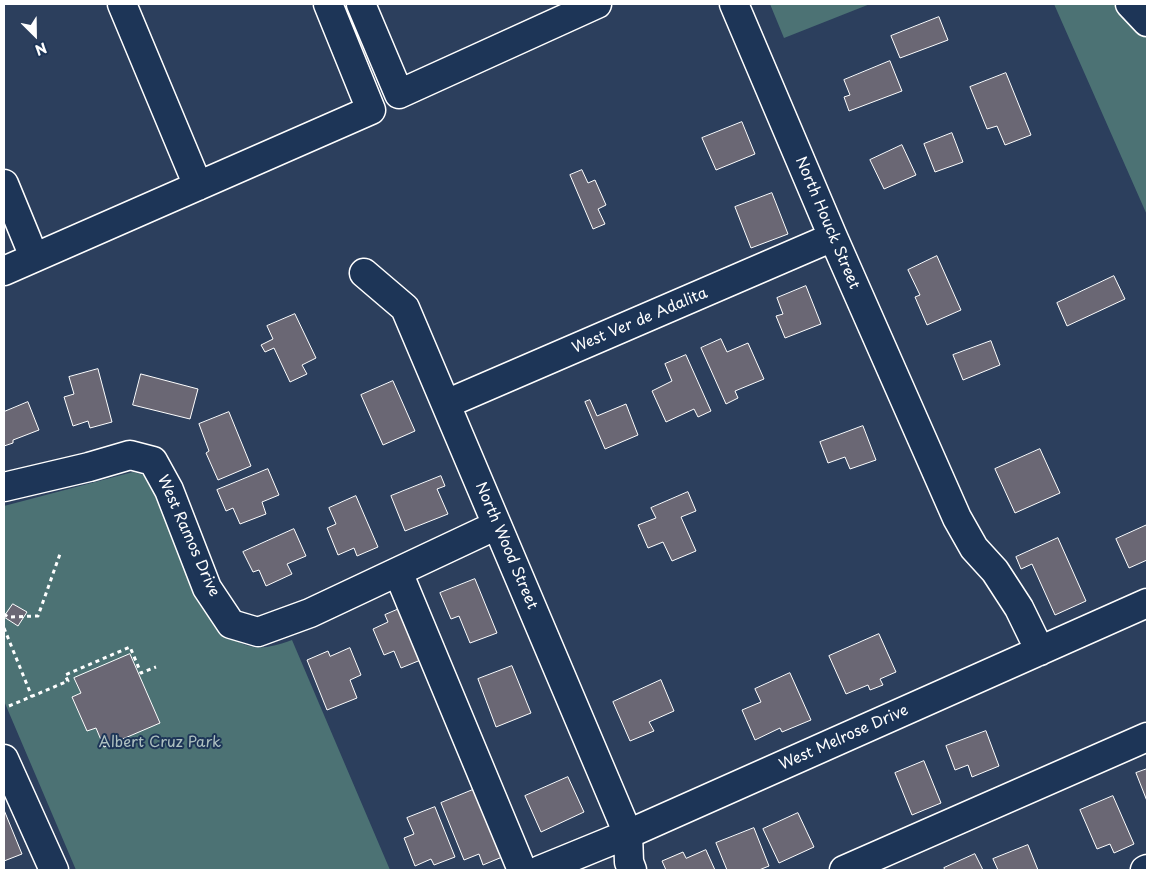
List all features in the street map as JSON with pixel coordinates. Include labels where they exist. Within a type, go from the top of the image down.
[{"type":"street","points":[[122,4],[198,186]]},
{"type":"street","points":[[4,271],[371,110],[328,4]]},
{"type":"street","points":[[361,4],[399,94],[598,4]]},
{"type":"street","name":"North Houck Street","points":[[734,4],[833,237],[957,518],[974,548],[995,571],[1019,608],[1040,651]]},
{"type":"street","points":[[1130,4],[1147,22]]},
{"type":"street","points":[[4,184],[34,257]]},
{"type":"street","name":"West Ver de Adalita","points":[[446,404],[833,237]]},
{"type":"street","name":"North Wood Street","points":[[364,273],[405,308],[628,834]]},
{"type":"street","name":"West Ramos Drive","points":[[4,486],[89,467],[130,455],[154,461],[169,490],[207,588],[231,624],[258,632],[310,613],[497,525]]},
{"type":"street","points":[[398,572],[522,870]]},
{"type":"street","name":"West Melrose Drive","points":[[540,870],[628,834],[1147,604]]},
{"type":"street","points":[[844,870],[1147,737]]},
{"type":"street","points":[[4,759],[54,870]]},
{"type":"street","points":[[628,834],[629,862],[632,870]]},
{"type":"path","points":[[4,614],[8,617],[38,616],[60,554]]},
{"type":"path","points":[[4,628],[32,697]]},
{"type":"path","points":[[10,706],[68,681],[65,675],[130,647],[141,673],[156,667]]},
{"type":"green space","points":[[770,4],[870,4],[784,38]]},
{"type":"green space","points":[[1054,4],[1146,4],[1147,215]]},
{"type":"green space","name":"Albert Cruz Park","points":[[133,472],[144,475],[153,483],[220,630],[238,642],[254,647],[271,646],[292,640],[390,870],[76,870],[4,701],[4,506]]},
{"type":"building","points":[[939,17],[948,40],[900,58],[891,36]]},
{"type":"building","points":[[890,61],[902,91],[849,111],[844,97],[850,95],[844,80]]},
{"type":"building","points":[[1006,73],[1031,135],[1005,145],[997,126],[987,129],[970,87]]},
{"type":"building","points":[[742,122],[755,154],[716,170],[702,138]]},
{"type":"building","points":[[952,133],[963,162],[935,172],[924,144]]},
{"type":"building","points":[[902,145],[916,175],[884,189],[870,160]]},
{"type":"building","points":[[582,170],[588,183],[595,180],[606,205],[598,209],[605,224],[593,229],[570,175]]},
{"type":"building","points":[[772,193],[788,234],[751,248],[735,207]]},
{"type":"building","points":[[937,256],[961,310],[927,325],[915,297],[920,295],[908,270]]},
{"type":"building","points":[[1114,276],[1125,299],[1067,326],[1057,303]]},
{"type":"building","points":[[806,286],[821,324],[785,338],[776,316],[783,314],[777,298]]},
{"type":"building","points":[[295,314],[316,358],[302,365],[307,374],[290,382],[274,348],[265,352],[261,345],[273,339],[267,326]]},
{"type":"building","points":[[721,339],[727,352],[748,343],[764,379],[735,391],[738,398],[726,404],[701,348]]},
{"type":"building","points":[[991,341],[1000,365],[963,380],[953,355]]},
{"type":"building","points":[[686,355],[711,411],[698,417],[694,409],[666,422],[652,391],[672,381],[665,364]]},
{"type":"building","points":[[98,369],[112,422],[90,428],[88,421],[73,426],[64,397],[74,394],[69,377]]},
{"type":"building","points":[[141,374],[198,389],[190,419],[133,405]]},
{"type":"building","points":[[393,381],[415,431],[383,445],[361,395]]},
{"type":"building","points":[[590,400],[597,416],[626,404],[638,435],[605,449],[585,402]]},
{"type":"building","points":[[28,402],[39,430],[13,440],[13,443],[4,446],[4,412]]},
{"type":"building","points":[[229,412],[251,466],[218,480],[206,453],[209,451],[199,424]]},
{"type":"building","points":[[863,426],[876,460],[850,469],[845,457],[828,463],[820,442]]},
{"type":"building","points":[[1040,449],[1060,493],[1015,513],[995,469]]},
{"type":"building","points":[[268,469],[279,495],[262,502],[266,514],[240,524],[233,508],[226,511],[217,490]]},
{"type":"building","points":[[441,476],[445,486],[437,489],[448,514],[405,531],[391,496]]},
{"type":"building","points":[[688,492],[696,511],[681,517],[696,551],[672,561],[663,542],[648,548],[638,525],[656,518],[651,508]]},
{"type":"building","points":[[356,496],[378,547],[357,556],[354,548],[338,555],[327,528],[336,524],[329,508]]},
{"type":"building","points":[[1147,525],[1147,560],[1129,568],[1116,539]]},
{"type":"building","points":[[294,529],[306,556],[287,564],[292,574],[266,586],[259,570],[253,572],[243,552]]},
{"type":"building","points":[[1058,538],[1086,601],[1055,615],[1032,564],[1021,569],[1016,557]]},
{"type":"building","points":[[475,579],[497,633],[470,643],[459,616],[451,619],[440,593]]},
{"type":"building","points":[[13,604],[27,612],[18,626],[4,617]]},
{"type":"building","points":[[406,606],[428,657],[401,668],[394,651],[384,655],[373,629],[388,622],[385,615]]},
{"type":"building","points":[[879,634],[896,672],[880,679],[883,685],[870,690],[868,685],[846,694],[829,656]]},
{"type":"building","points":[[350,648],[361,675],[350,680],[357,698],[327,710],[307,660],[328,651],[330,656]]},
{"type":"building","points":[[130,654],[160,723],[104,747],[96,728],[87,731],[72,697],[81,693],[74,678]]},
{"type":"building","points":[[512,666],[531,713],[496,727],[478,679]]},
{"type":"building","points":[[790,673],[811,720],[782,732],[780,728],[755,740],[742,710],[761,702],[755,689]]},
{"type":"building","points":[[661,680],[674,711],[649,722],[654,731],[630,741],[613,702]]},
{"type":"building","points":[[986,731],[999,766],[972,777],[968,765],[955,770],[946,746]]},
{"type":"building","points":[[924,761],[941,803],[912,815],[895,773]]},
{"type":"building","points":[[1147,769],[1147,801],[1136,773]]},
{"type":"building","points":[[568,777],[584,812],[541,832],[525,796]]},
{"type":"building","points":[[480,787],[507,855],[483,865],[479,854],[464,860],[441,803]]},
{"type":"building","points":[[1113,796],[1134,844],[1114,853],[1110,844],[1097,849],[1080,810]]},
{"type":"building","points":[[435,807],[455,857],[434,865],[431,859],[415,866],[404,838],[414,834],[407,818]]},
{"type":"building","points":[[4,810],[22,854],[4,861]]},
{"type":"building","points":[[798,813],[814,847],[779,863],[763,829]]},
{"type":"building","points":[[754,828],[769,866],[759,870],[727,870],[716,843]]},
{"type":"building","points":[[1028,845],[1038,870],[998,870],[993,859]]},
{"type":"building","points":[[706,850],[715,870],[666,870],[662,861],[683,852],[686,858]]},
{"type":"building","points":[[975,854],[983,870],[945,870],[944,868]]}]
